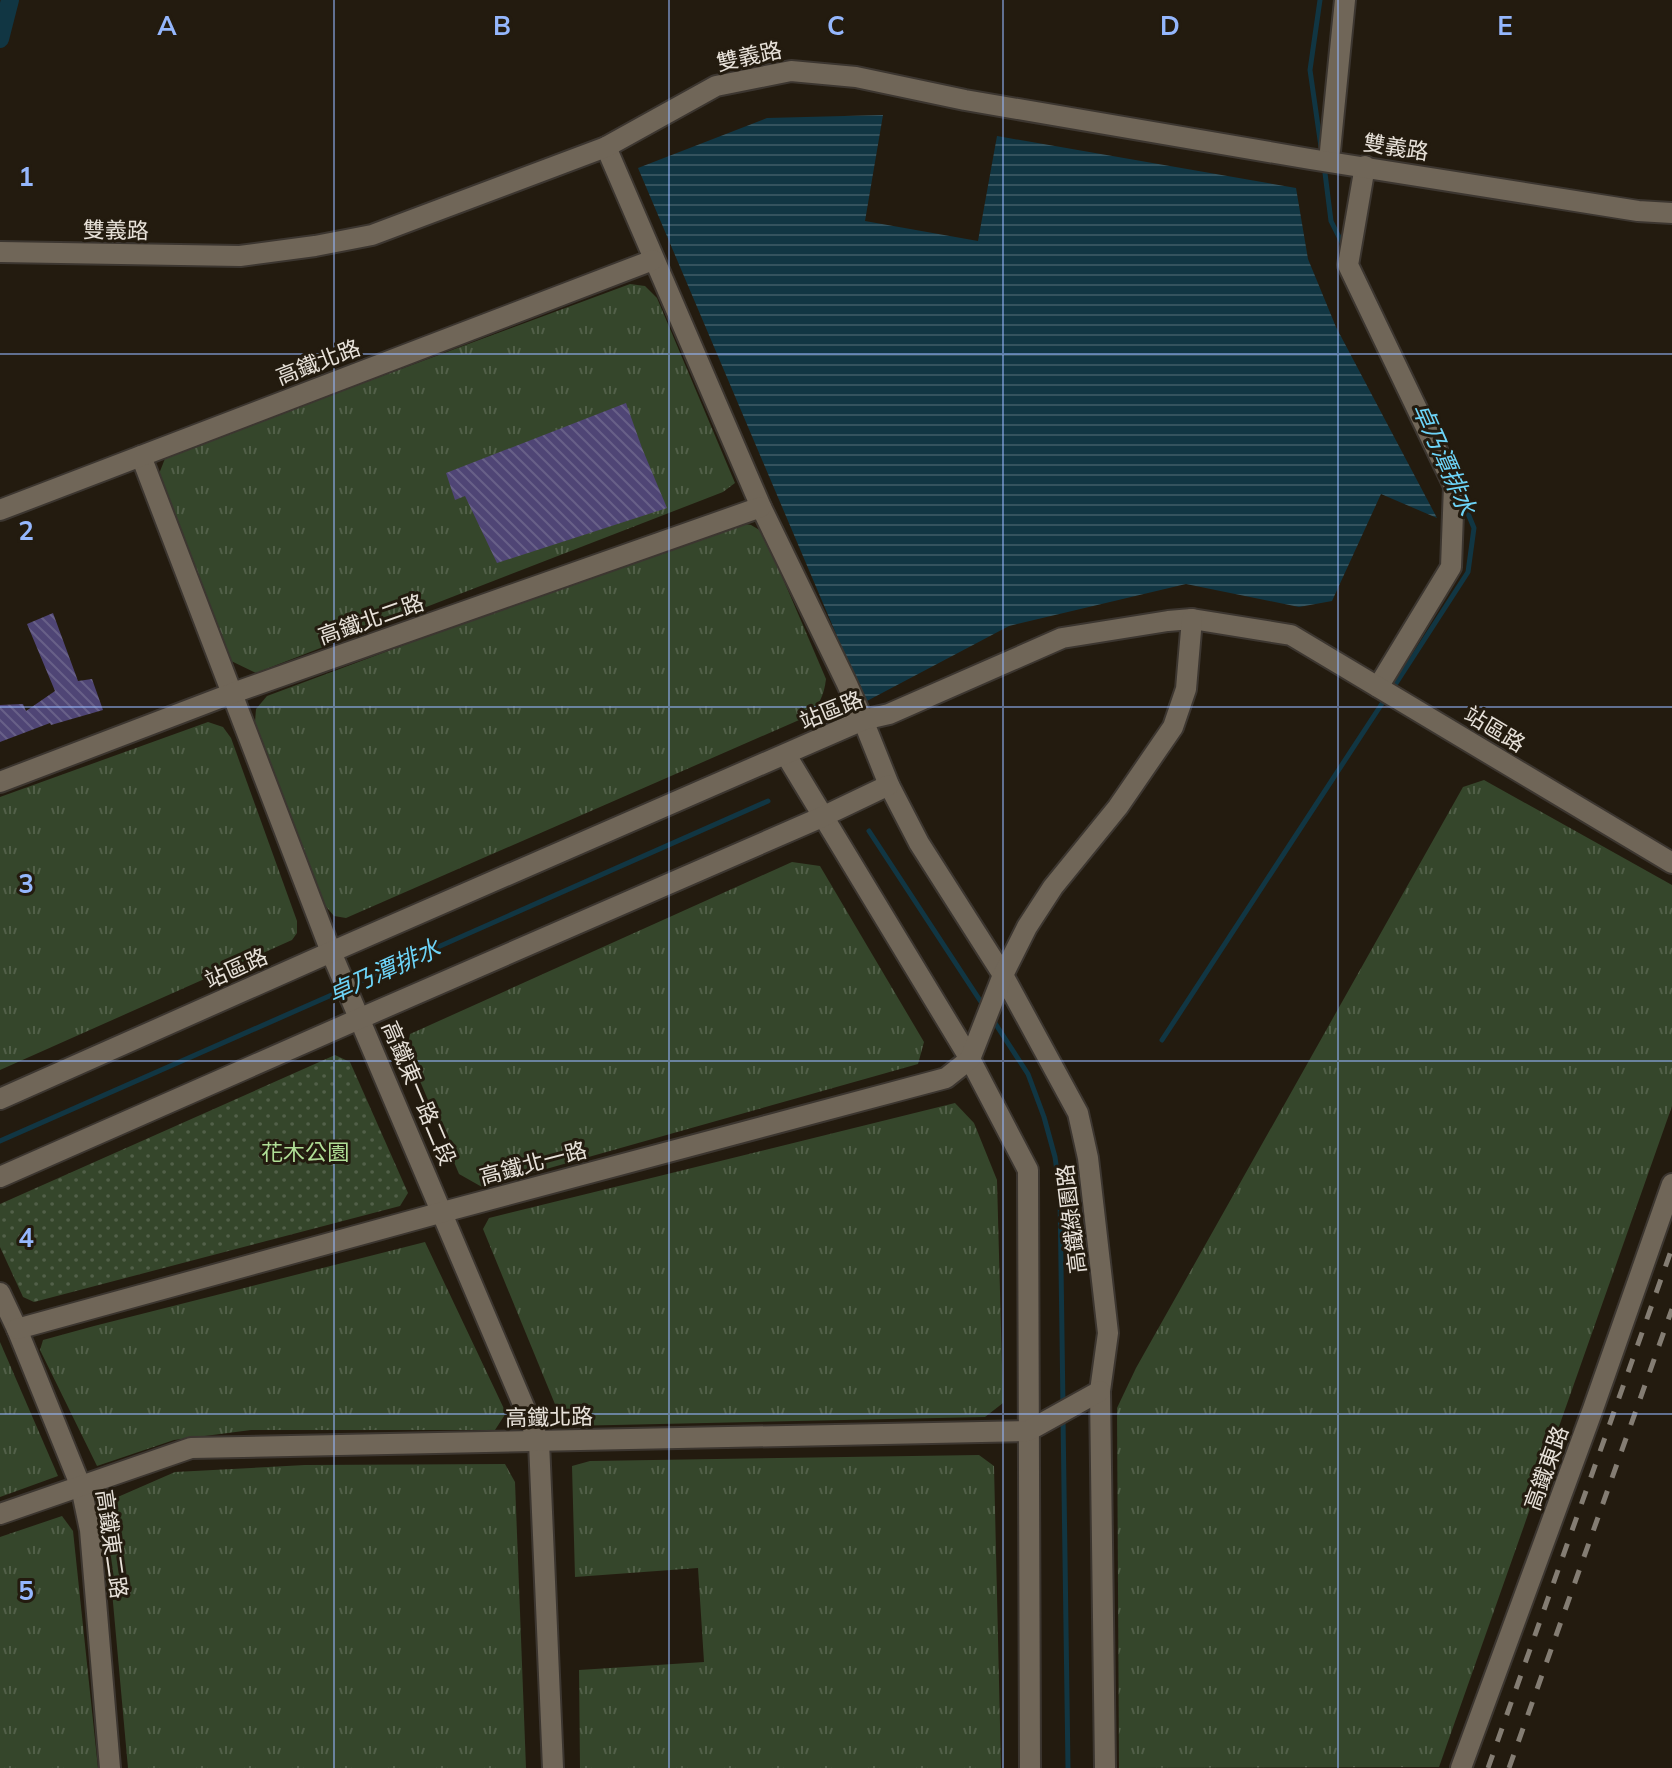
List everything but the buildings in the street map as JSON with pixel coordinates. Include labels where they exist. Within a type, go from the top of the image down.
[{"type":"street","points":[[1319,160],[1345,0]]},
{"type":"street","name":"雙義路","points":[[0,252],[240,256],[372,235],[606,147],[716,86],[791,71],[856,77],[965,100],[1319,160],[1638,211],[1672,213]]},
{"type":"street","name":"高鐵綠園路","points":[[606,147],[761,507],[863,720],[889,785],[919,843],[1003,975],[1078,1113],[1088,1158],[1108,1333],[1100,1391],[1105,1768]]},
{"type":"street","points":[[1365,166],[1348,265],[1454,486],[1451,567],[1385,691]]},
{"type":"street","name":"高鐵北路","points":[[0,510],[653,260]]},
{"type":"street","name":"高鐵東一路二段","points":[[141,456],[331,952],[539,1442],[553,1768]]},
{"type":"street","name":"高鐵北二路","points":[[0,782],[233,693],[761,507]]},
{"type":"street","points":[[970,1059],[1003,975],[1027,927],[1053,887],[1118,807],[1173,727],[1186,689],[1192,619]]},
{"type":"street","name":"站區路","points":[[0,1099],[863,720],[889,714],[1062,638],[1168,621],[1192,619],[1291,635],[1672,863]]},
{"type":"street","name":"高鐵綠園路","points":[[786,755],[970,1059],[1028,1170],[1030,1768]]},
{"type":"street","points":[[0,1177],[889,785]]},
{"type":"street","name":"高鐵北一路","points":[[17,1329],[946,1078],[970,1059]]},
{"type":"street","name":"高鐵東路","points":[[1461,1768],[1588,1424],[1672,1184]]},
{"type":"street","name":"高鐵東二路","points":[[0,1293],[81,1487],[90,1530],[110,1768]]},
{"type":"street","name":"高鐵北路","points":[[0,1514],[191,1448],[1028,1431],[1100,1391]]},
{"type":"green space","points":[[630,284],[645,286],[657,298],[735,483],[723,492],[256,673],[227,659],[157,479],[166,456]]},
{"type":"green space","points":[[734,522],[751,525],[763,532],[826,679],[824,691],[811,713],[346,918],[334,916],[323,903],[255,722],[256,709],[267,696]]},
{"type":"green space","points":[[208,722],[223,727],[231,738],[297,921],[297,933],[292,940],[0,1070],[0,797]]},
{"type":"green space","points":[[1484,780],[1672,885],[1672,1106],[1439,1767],[1119,1768],[1117,1408],[1136,1368],[1463,787]]},
{"type":"green space","points":[[792,862],[820,866],[924,1042],[918,1064],[482,1187],[459,1174],[407,1050],[410,1034]]},
{"type":"green space","name":"花木公園","points":[[335,1055],[350,1062],[408,1193],[400,1206],[34,1302],[23,1297],[0,1247],[0,1204]]},
{"type":"green space","points":[[955,1103],[974,1123],[997,1180],[1003,1403],[985,1417],[567,1426],[559,1414],[483,1229],[489,1218]]},
{"type":"green space","points":[[425,1242],[506,1413],[495,1430],[251,1430],[174,1440],[97,1466],[40,1350],[43,1340]]},
{"type":"green space","points":[[0,1342],[58,1476],[0,1497]]},
{"type":"green space","points":[[979,1455],[994,1466],[1001,1768],[580,1768],[579,1670],[704,1662],[698,1568],[575,1577],[572,1466],[590,1461]]},
{"type":"green space","points":[[505,1464],[515,1482],[526,1768],[128,1768],[104,1503],[175,1472],[305,1465]]},
{"type":"green space","points":[[62,1516],[73,1531],[98,1768],[0,1768],[0,1537]]},
{"type":"water","points":[[883,115],[865,221],[978,241],[997,136],[1296,188],[1308,259],[1336,327],[1437,518],[1381,494],[1332,601],[1299,607],[1186,584],[1009,626],[865,702],[638,168],[767,118]]},
{"type":"waterway","points":[[0,39],[10,0]]},
{"type":"waterway","name":"卓乃潭排水","points":[[1320,0],[1310,70],[1321,147]]},
{"type":"waterway","name":"卓乃潭排水","points":[[1324,165],[1331,221],[1344,247]]},
{"type":"waterway","name":"卓乃潭排水","points":[[1393,688],[1468,572],[1474,528],[1462,499]]},
{"type":"waterway","name":"卓乃潭排水","points":[[1162,1040],[1385,699]]},
{"type":"waterway","name":"卓乃潭排水","points":[[352,985],[768,801]]},
{"type":"waterway","points":[[869,831],[983,1005]]},
{"type":"waterway","name":"卓乃潭排水","points":[[0,1141],[343,990]]},
{"type":"waterway","points":[[993,1020],[1028,1074],[1055,1157],[1060,1194],[1063,1407]]},
{"type":"waterway","points":[[1063,1417],[1068,1768]]},
{"type":"railway","points":[[1488,1768],[1672,1248]]},
{"type":"railway","points":[[1509,1768],[1672,1309]]}]
